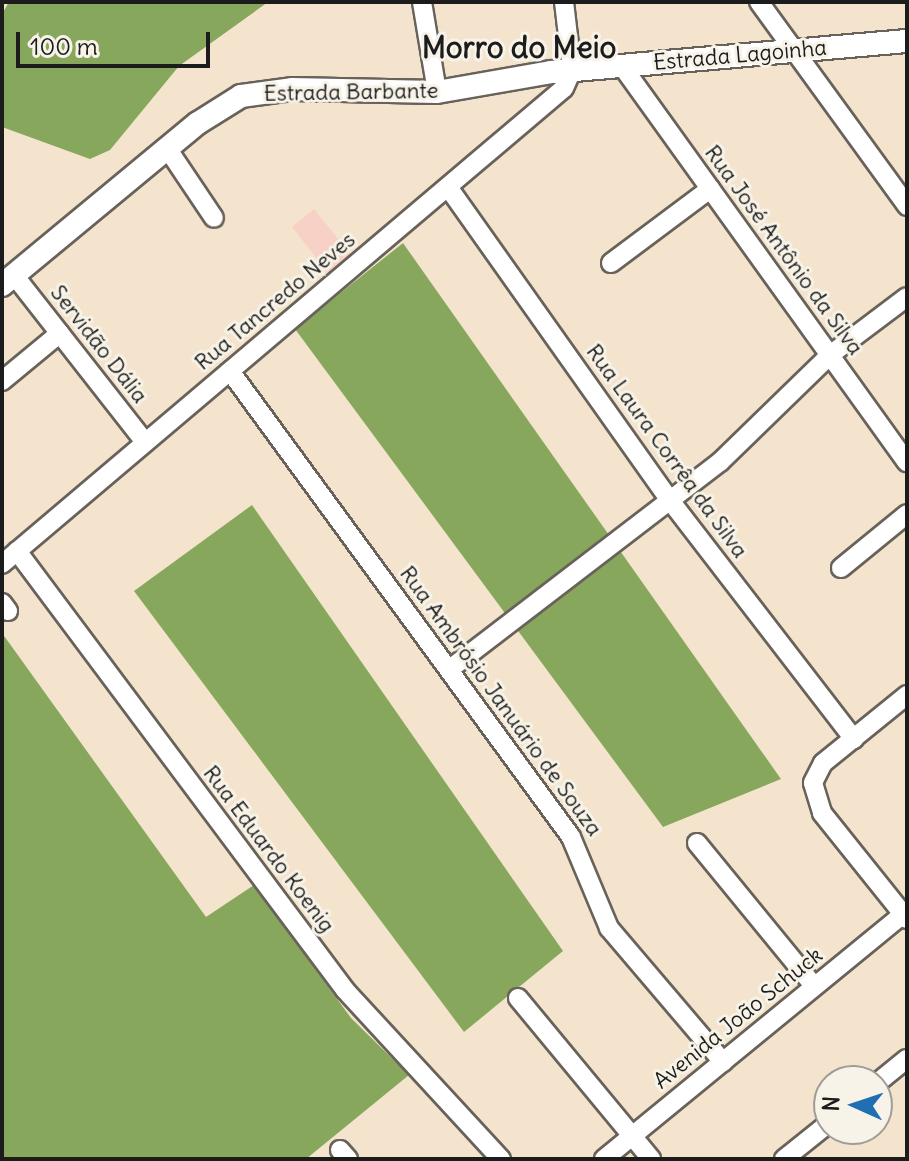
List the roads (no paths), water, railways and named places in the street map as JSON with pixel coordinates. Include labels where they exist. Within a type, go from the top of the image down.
[{"type":"main road","name":"Estrada Lagoinha","points":[[572,70],[907,41]]},
{"type":"main road","name":"Estrada Barbante","points":[[8,280],[221,106],[266,90],[437,92],[572,70]]},
{"type":"street","points":[[422,2],[437,92]]},
{"type":"street","points":[[564,2],[572,70]]},
{"type":"street","points":[[759,2],[907,206]]},
{"type":"street","name":"Rua José Antônio da Silva","points":[[622,66],[907,462]]},
{"type":"street","name":"Rua Tancredo Neves","points":[[9,557],[564,88],[572,70]]},
{"type":"street","points":[[167,148],[214,218]]},
{"type":"street","name":"Rua Laura Corrêa da Silva","points":[[448,187],[669,499],[854,739]]},
{"type":"street","points":[[611,263],[710,189]]},
{"type":"street","name":"Servidão Dália","points":[[8,280],[60,333],[145,442]]},
{"type":"street","points":[[450,669],[735,450],[830,355],[907,297]]},
{"type":"street","points":[[2,381],[60,333]]},
{"type":"street","name":"Rua Ambrósio Januário de Souza","points":[[230,371],[579,850],[609,928],[723,1062]]},
{"type":"street","points":[[841,568],[907,514]]},
{"type":"street","name":"Rua Eduardo Koenig","points":[[9,557],[345,990],[501,1159]]},
{"type":"street","points":[[905,916],[822,813],[813,783],[823,763],[907,695]]},
{"type":"street","points":[[697,843],[814,986]]},
{"type":"street","name":"Avenida João Schuck","points":[[604,1159],[814,986],[905,916]]},
{"type":"street","points":[[518,998],[651,1159]]},
{"type":"street","points":[[784,1159],[813,1136]]},
{"type":"district","name":"Morro do Meio","points":[[519,47]]}]
